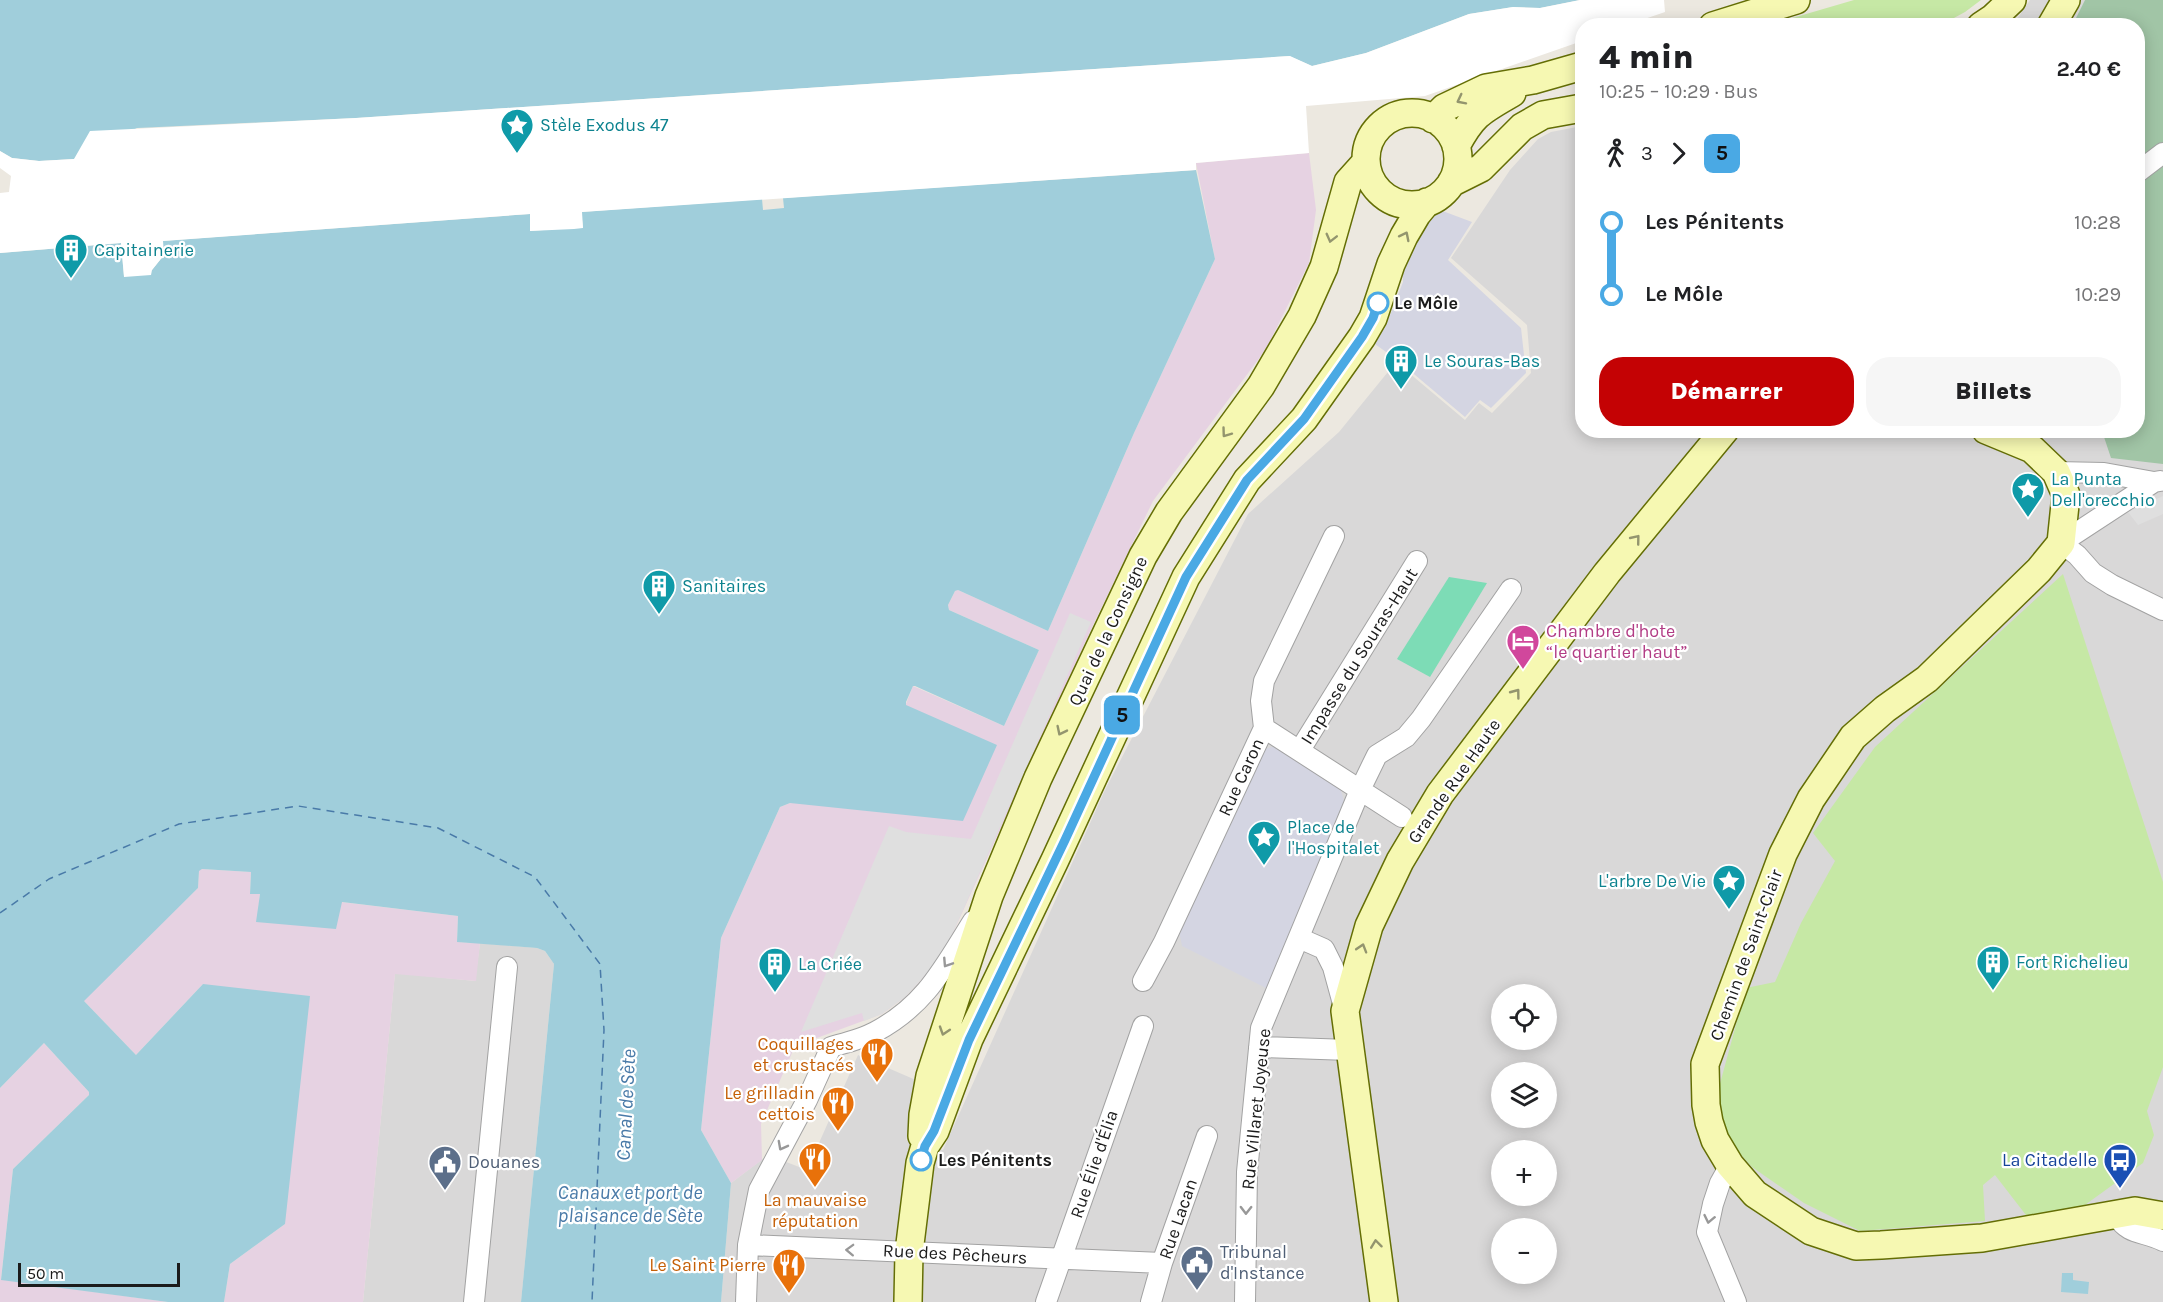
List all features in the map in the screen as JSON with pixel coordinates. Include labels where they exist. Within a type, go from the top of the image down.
[{"type":"main road","points":[[1739,18],[1796,0]]},
{"type":"main road","points":[[1994,18],[2012,0]]},
{"type":"main road","points":[[2056,18],[2066,0]]},
{"type":"main road","points":[[1433,119],[1444,108],[1486,88],[1533,80],[1575,68]]},
{"type":"main road","points":[[1451,183],[1457,168],[1457,150],[1468,123],[1482,110],[1533,80]]},
{"type":"main road","points":[[1457,150],[1448,130],[1433,119],[1416,113],[1407,113],[1390,118],[1377,129],[1368,145],[1367,171],[1376,188],[1391,200],[1408,205],[1427,202],[1438,196],[1451,183],[1481,168],[1522,128],[1543,115],[1575,109]]},
{"type":"main road","points":[[1457,150],[1492,159]]},
{"type":"main road","name":"Quai de la Consigne","points":[[936,1094],[930,1076],[989,896],[1038,778],[1143,556],[1169,512],[1261,386],[1302,316],[1324,267],[1348,182],[1366,162]]},
{"type":"main road","points":[[908,1302],[909,1252],[920,1163],[925,1146],[922,1134],[936,1094],[969,1040],[1186,577],[1247,480],[1304,419],[1362,337],[1373,318],[1391,264],[1404,236],[1427,202]]},
{"type":"main road","name":"Grande Rue Haute","points":[[1384,1302],[1349,1050],[1346,1011],[1369,926],[1400,861],[1431,809],[1607,573],[1718,438]]},
{"type":"main road","points":[[2005,438],[2032,449],[2056,472],[2066,495],[2061,543]]},
{"type":"main road","name":"Chemin de Saint-Clair","points":[[2061,543],[2039,570],[1927,679],[1885,709],[1853,737],[1811,799],[1783,854],[1706,1064],[1706,1104],[1715,1140],[1730,1165],[1755,1194],[1810,1231],[1856,1246],[1982,1238],[2117,1216],[2134,1211],[2163,1216]]},
{"type":"street","points":[[2145,167],[2163,153]]},
{"type":"street","points":[[2056,472],[2104,473],[2159,481]]},
{"type":"street","points":[[2159,481],[2061,543],[2093,573],[2163,610]]},
{"type":"street","name":"Rue Caron","points":[[1143,981],[1164,942],[1264,729],[1261,701],[1264,681],[1334,536]]},
{"type":"street","name":"Impasse du Souras-Haut","points":[[1300,750],[1417,561]]},
{"type":"street","name":"Rue Villaret Joyeuse","points":[[1245,1302],[1247,1172],[1262,1028],[1360,790],[1377,755],[1406,737],[1421,719],[1511,589]]},
{"type":"street","points":[[1264,729],[1402,817]]},
{"type":"street","points":[[746,1302],[748,1245],[759,1190],[807,1100],[831,1047],[873,1034],[902,1015],[927,993],[989,896]]},
{"type":"street","points":[[1299,938],[1324,949],[1333,967],[1346,1011]]},
{"type":"street","points":[[474,1302],[507,967]]},
{"type":"street","name":"Rue Élie d'Élia","points":[[1046,1302],[1143,1026]]},
{"type":"street","points":[[1259,1047],[1349,1050]]},
{"type":"street","name":"Rue Lacan","points":[[1150,1302],[1207,1136]]},
{"type":"street","points":[[1730,1165],[1720,1183],[1707,1232],[1736,1302]]},
{"type":"street","points":[[2117,1216],[2122,1225],[2128,1229],[2163,1241]]},
{"type":"street","name":"Rue des Pêcheurs","points":[[748,1245],[1162,1263]]},
{"type":"shaded area","points":[[2030,0],[2163,0],[2163,1302],[721,1302],[731,1183],[768,1155],[807,1170],[858,1055],[925,1084],[906,1140],[943,1150],[1105,790],[1248,514],[1339,432],[1396,362],[1465,420],[1479,403],[1492,413],[1531,373],[1527,325],[1451,258],[1510,170],[1538,139],[1551,132],[1575,127],[1575,438],[2145,438],[2145,18],[2018,18]]},
{"type":"shaded area","points":[[1309,153],[1316,210],[1309,263],[1266,349],[1153,501],[1095,621],[947,946],[929,971],[905,997],[882,1014],[795,1046],[761,1124],[762,1160],[731,1183],[701,1130],[721,938],[780,807],[790,803],[906,704],[913,686],[1004,726],[1039,650],[949,610],[948,605],[955,591],[958,590],[1048,631],[1134,433],[1215,259],[1196,163]]},
{"type":"shaded area","points":[[1435,210],[1472,222],[1448,260],[1521,328],[1526,373],[1491,408],[1480,400],[1465,417],[1396,359],[1372,342],[1385,328],[1403,282],[1403,253]]},
{"type":"shaded area","points":[[2163,496],[2163,514],[2138,525],[2128,512]]},
{"type":"shaded area","points":[[1070,613],[1091,622],[947,946],[929,971],[905,997],[882,1014],[864,1021],[862,1013],[801,1032],[889,826],[906,832],[971,839]]},
{"type":"shaded area","name":"Place de l'Hospitalet","points":[[1276,746],[1340,787],[1344,801],[1268,989],[1182,946],[1179,931],[1265,749]]},
{"type":"shaded area","points":[[199,870],[251,872],[250,894],[260,894],[257,922],[341,902],[458,916],[457,942],[480,943],[476,981],[395,974],[363,1302],[224,1302],[230,1264],[285,1224],[203,984],[136,1055],[83,1000],[198,888]]},
{"type":"shaded area","points":[[480,943],[537,948],[545,951],[554,964],[521,1302],[363,1302],[395,973],[475,981]]},
{"type":"shaded area","points":[[44,1043],[89,1092],[89,1095],[13,1169],[1,1279],[168,1302],[0,1302],[0,1088]]},
{"type":"green space","points":[[1854,0],[1981,0],[1954,18],[1793,18]]},
{"type":"green space","points":[[2085,0],[2163,0],[2163,142],[2145,156],[2145,18],[2076,18]]},
{"type":"green space","points":[[2163,166],[2163,464],[2111,458],[2104,438],[2145,438],[2145,179]]},
{"type":"green space","points":[[2063,574],[2163,882],[2163,1067],[2147,1111],[2154,1135],[2143,1163],[2078,1210],[2029,1219],[1995,1175],[1983,1185],[1985,1221],[1860,1231],[1804,1203],[1752,1167],[1724,1136],[1718,1091],[1746,988],[1775,982],[1801,923],[1835,861],[1813,833],[1875,747]]},
{"type":"green space","points":[[1449,577],[1487,583],[1430,677],[1397,659]]},
{"type":"water","points":[[0,0],[1580,0],[1540,8],[1513,7],[1469,14],[1366,53],[1312,66],[1289,56],[356,118],[137,128],[74,159],[39,161],[12,158],[0,151]]},
{"type":"water","points":[[1196,170],[1215,259],[1134,433],[1048,631],[958,590],[955,591],[948,605],[949,610],[1039,650],[1004,726],[915,686],[906,702],[906,705],[997,745],[963,821],[790,803],[780,807],[721,938],[701,1130],[731,1183],[721,1302],[521,1302],[554,964],[545,951],[537,948],[457,942],[458,916],[342,902],[336,929],[256,922],[260,894],[250,894],[251,872],[202,869],[199,871],[198,888],[84,1001],[136,1055],[203,984],[310,996],[285,1224],[230,1264],[224,1302],[168,1302],[1,1280],[13,1169],[89,1095],[89,1092],[44,1043],[0,1088],[0,253],[121,243],[124,276],[152,270],[164,255],[162,241],[530,214],[530,231],[583,227],[581,212],[762,199],[763,210],[784,208],[783,198]]},
{"type":"water","points":[[2062,1273],[2073,1273],[2073,1280],[2089,1282],[2088,1294],[2061,1292]]},
{"type":"pier","points":[[1580,0],[1664,0],[1665,12],[1647,18],[1575,18],[1575,43],[1425,96],[1306,106],[1309,153],[1196,163],[1196,170],[582,212],[583,228],[574,229],[530,231],[530,214],[163,241],[164,255],[152,270],[151,275],[124,277],[121,243],[0,253],[0,193],[9,192],[11,176],[0,168],[0,151],[12,158],[39,161],[74,159],[90,131],[356,118],[1290,56],[1312,66],[1366,53],[1469,14],[1513,7],[1540,8]]},
{"type":"ferry route","points":[[0,913],[49,879],[179,824],[298,806],[438,828],[535,877],[600,964],[604,1030],[592,1302]]},
{"type":"bus line","name":"5","points":[[921,1160],[969,1040],[1065,840],[1186,577],[1247,480],[1304,419],[1362,337],[1373,318],[1378,303]]},
{"type":"place","name":"Stèle Exodus 47","points":[[517,154]]},
{"type":"place","name":"Capitainerie","points":[[71,279]]},
{"type":"place","name":"Le Môle","points":[[1378,303]]},
{"type":"place","name":"Le Souras-Bas","points":[[1401,390]]},
{"type":"place","name":"La Punta Dell'orecchio","points":[[2028,518]]},
{"type":"place","name":"Sanitaires","points":[[659,615]]},
{"type":"place","name":"Chambre d'hote “le quartier haut”","points":[[1523,670]]},
{"type":"place","name":"Place de l'Hospitalet","points":[[1264,866]]},
{"type":"place","name":"L'arbre De Vie","points":[[1729,910]]},
{"type":"place","name":"Fort Richelieu","points":[[1993,991]]},
{"type":"place","name":"La Criée","points":[[775,993]]},
{"type":"place","name":"Coquillages et crustacés","points":[[877,1083]]},
{"type":"place","name":"Le grilladin cettois","points":[[838,1132]]},
{"type":"place","name":"Les Pénitents","points":[[921,1160]]},
{"type":"place","name":"La mauvaise réputation","points":[[815,1188]]},
{"type":"place","name":"La Citadelle","points":[[2120,1189]]},
{"type":"place","name":"Douanes","points":[[445,1191]]},
{"type":"place","name":"Tribunal d'Instance","points":[[1197,1291]]},
{"type":"place","name":"Le Saint Pierre","points":[[789,1294]]},
{"type":"water label","name":"Canal de Sète","points":[[626,1105]]},
{"type":"water label","name":"Canaux et port de plaisance de Sète","points":[[630,1204]]}]
